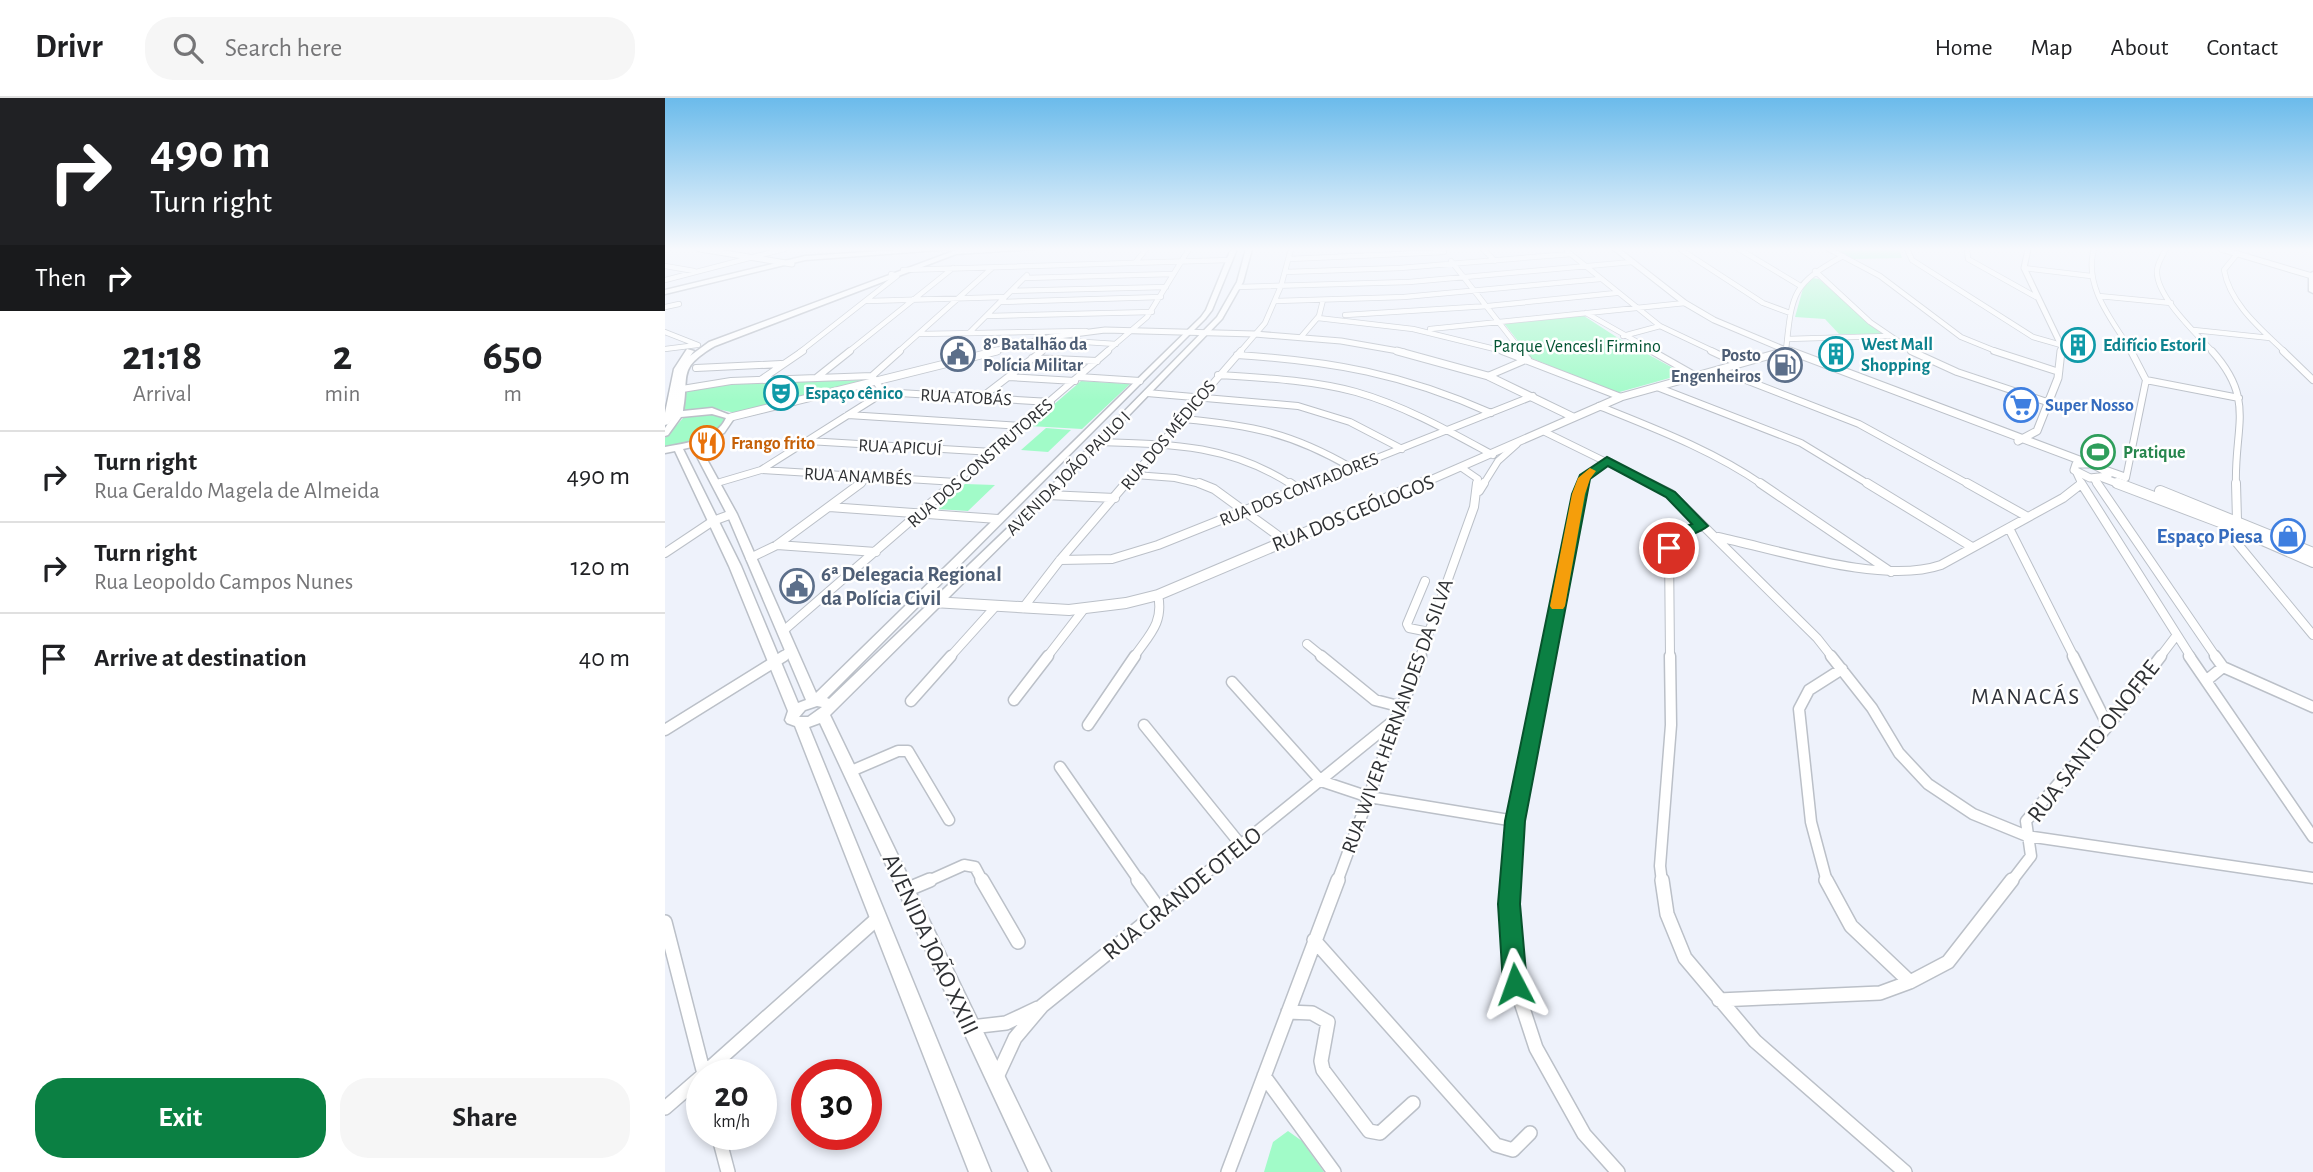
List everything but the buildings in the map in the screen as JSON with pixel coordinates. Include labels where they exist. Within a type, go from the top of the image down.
[{"type":"main road","points":[[665,450],[694,443],[726,427],[731,417],[712,411],[680,414],[667,419],[671,371],[686,354],[698,345],[825,299]]},
{"type":"main road","points":[[665,433],[680,414],[683,369],[691,359],[712,344],[829,299]]},
{"type":"main road","name":"AVENIDA JOÃO PAULO I","points":[[820,706],[916,601],[1189,332],[1209,310],[1213,299]]},
{"type":"main road","name":"AVENIDA JOÃO PAULO I","points":[[820,706],[938,603],[1047,495],[1206,333],[1220,318],[1230,299]]},
{"type":"main road","name":"AVENIDA JOÃO XXIII","points":[[694,443],[717,483],[782,632],[820,706],[1040,1172]]},
{"type":"main road","name":"AVENIDA JOÃO XXIII","points":[[678,447],[735,566],[798,717],[880,916],[980,1172]]},
{"type":"main road","points":[[798,717],[820,706]]},
{"type":"street","points":[[762,379],[868,301],[952,299]]},
{"type":"street","points":[[671,391],[720,382],[762,379],[873,378],[958,299]]},
{"type":"street","points":[[970,332],[1003,299]]},
{"type":"street","points":[[1000,302],[1093,299]]},
{"type":"street","name":"RUA DOS CONSTRUTORES","points":[[782,632],[1133,330],[1152,312],[1160,299]]},
{"type":"street","points":[[1276,301],[1339,299]]},
{"type":"street","points":[[1482,299],[1528,359]]},
{"type":"street","points":[[1318,317],[1413,312],[1555,299]]},
{"type":"street","points":[[1624,299],[1660,326],[1739,364]]},
{"type":"street","points":[[1677,299],[1707,322],[1782,348],[1821,367],[2019,441],[2090,464],[2100,475],[2105,498],[2223,667],[2313,707]]},
{"type":"street","points":[[1757,299],[1790,313]]},
{"type":"street","points":[[1782,348],[1794,299]]},
{"type":"street","points":[[1847,299],[1888,336],[1938,364],[2047,402]]},
{"type":"street","points":[[1911,299],[1961,337],[2009,357],[2060,372]]},
{"type":"street","points":[[1973,299],[2033,337],[2061,345]]},
{"type":"street","points":[[2019,441],[2038,431],[2060,372],[2063,355],[2061,345],[2038,299]]},
{"type":"street","points":[[2101,299],[2142,365],[2147,380],[2126,478]]},
{"type":"street","points":[[2131,299],[2171,303]]},
{"type":"street","points":[[2169,299],[2226,368],[2235,383],[2239,398],[2242,418],[2235,447],[2232,523],[2227,531],[2313,635]]},
{"type":"street","points":[[2236,299],[2313,380]]},
{"type":"street","points":[[816,378],[912,300]]},
{"type":"street","points":[[1301,337],[1318,317],[1324,300]]},
{"type":"street","name":"RUA DOS MÉDICOS","points":[[1023,608],[1060,560],[1270,316],[1276,301]]},
{"type":"street","points":[[1421,330],[1682,303]]},
{"type":"street","points":[[665,307],[679,304]]},
{"type":"street","points":[[987,316],[1152,312]]},
{"type":"street","points":[[1413,312],[1421,330]]},
{"type":"street","points":[[1586,313],[1696,376]]},
{"type":"street","points":[[1318,317],[1421,330],[1473,342],[1528,359],[1621,397]]},
{"type":"street","points":[[826,326],[837,325]]},
{"type":"street","points":[[1623,336],[1660,326]]},
{"type":"street","points":[[920,334],[1133,330],[1301,337],[1388,348],[1488,376],[1573,416]]},
{"type":"street","points":[[2194,330],[2270,338]]},
{"type":"street","points":[[731,417],[873,378],[1086,331]]},
{"type":"street","points":[[665,332],[698,345]]},
{"type":"street","points":[[982,397],[1063,334]]},
{"type":"street","points":[[1782,348],[1888,336]]},
{"type":"street","points":[[808,338],[821,338]]},
{"type":"street","points":[[1055,341],[1116,344]]},
{"type":"street","points":[[665,349],[698,345]]},
{"type":"street","name":"RUA DOS GEÓLOGOS","points":[[916,601],[995,607],[1084,609],[1158,595],[1284,540],[1493,455],[1545,432],[1573,416],[1621,397],[1739,364],[1782,348]]},
{"type":"street","points":[[793,351],[803,350]]},
{"type":"street","points":[[1237,355],[1313,360],[1388,373],[1432,387],[1491,414]]},
{"type":"street","points":[[1032,358],[1097,361]]},
{"type":"street","points":[[1488,376],[1528,359]]},
{"type":"street","points":[[696,368],[783,364]]},
{"type":"street","points":[[1720,369],[1859,424],[2026,516]]},
{"type":"street","points":[[1218,375],[1294,381],[1354,392],[1406,410],[1493,455]]},
{"type":"street","points":[[1008,377],[1140,381]]},
{"type":"street","points":[[717,483],[761,470],[848,415],[881,392],[873,378]]},
{"type":"street","points":[[2147,380],[2239,398]]},
{"type":"street","points":[[1657,387],[1801,443],[1972,547]]},
{"type":"street","name":"RUA ATOBÁS","points":[[881,392],[1051,402]]},
{"type":"street","points":[[1146,393],[1267,401],[1326,413],[1360,426],[1402,449]]},
{"type":"street","name":"RUA DOS CONTADORES","points":[[1060,560],[1112,559],[1134,554],[1533,396]]},
{"type":"street","points":[[1599,406],[1694,445],[1730,463],[1892,573]]},
{"type":"street","points":[[848,415],[1023,426]]},
{"type":"street","points":[[1183,419],[1273,429],[1308,442],[1352,468]]},
{"type":"street","points":[[2038,431],[2050,450]]},
{"type":"street","points":[[1545,432],[1660,487],[1701,526],[1717,537],[1808,628],[1842,668],[1872,708],[1899,754],[1928,784],[1973,814],[2027,835],[2313,878]]},
{"type":"street","name":"RUA APICUÍ","points":[[808,441],[993,452]]},
{"type":"street","points":[[2019,441],[2075,469],[2100,475],[2313,553]]},
{"type":"street","points":[[1097,442],[1211,449],[1245,458],[1275,472],[1300,490]]},
{"type":"street","name":"RUA WIVER HERNANDES DA SILVA","points":[[1228,1172],[1401,712],[1478,492],[1499,461],[1517,443]]},
{"type":"street","points":[[1607,461],[1590,472],[1581,483],[1515,821],[1509,904],[1515,984],[1536,1048],[1584,1134],[1618,1172]]},
{"type":"street","points":[[2075,469],[2090,464]]},
{"type":"street","points":[[1462,468],[1478,479],[1478,492]]},
{"type":"street","points":[[2075,469],[2081,484],[2176,635],[2313,836]]},
{"type":"street","name":"RUA ANAMBÉS","points":[[761,470],[956,482]]},
{"type":"street","points":[[1135,475],[1175,477],[1202,483],[1284,540]]},
{"type":"street","points":[[2100,475],[2126,478],[2232,523],[2313,562]]},
{"type":"street","points":[[750,558],[777,545],[869,477]]},
{"type":"street","points":[[1717,537],[1859,569],[1892,573],[1924,571],[1941,565],[2009,528],[2026,516],[2063,498],[2081,484]]},
{"type":"street","points":[[1047,495],[1115,498]]},
{"type":"street","points":[[2063,498],[2105,498]]},
{"type":"street","points":[[829,506],[998,519]]},
{"type":"street","points":[[665,553],[713,521],[731,514]]},
{"type":"street","points":[[1701,526],[1683,531],[1673,539],[1669,548],[1671,725],[1660,866],[1668,914],[1685,958],[1755,1041],[1905,1172]]},
{"type":"street","points":[[2009,528],[2108,726]]},
{"type":"street","points":[[777,545],[876,552]]},
{"type":"street","points":[[1425,581],[1407,624],[1409,628],[1429,632]]},
{"type":"street","points":[[1088,724],[1159,620],[1161,610],[1158,595]]},
{"type":"street","points":[[911,701],[995,607]]},
{"type":"street","points":[[1014,700],[1084,609]]},
{"type":"street","name":"RUA SANTO ONOFRE","points":[[1719,1000],[1880,993],[1910,982],[1948,962],[2031,856],[2032,844],[2027,835],[2026,821],[2108,726],[2176,635]]},
{"type":"street","points":[[1307,644],[1375,700],[1401,712]]},
{"type":"street","points":[[665,730],[775,663],[791,650]]},
{"type":"street","points":[[2207,680],[2223,667]]},
{"type":"street","points":[[1842,668],[1808,690],[1800,700],[1799,709],[1809,804],[1821,863],[1833,898],[1852,927],[1910,982]]},
{"type":"street","points":[[1232,682],[1321,781],[1369,797],[1515,821]]},
{"type":"street","name":"RUA GRANDE OTELO","points":[[995,1081],[1015,1038],[1042,1006],[1321,781],[1401,712]]},
{"type":"street","points":[[1144,725],[1241,845]]},
{"type":"street","points":[[849,772],[898,751],[908,751],[949,820]]},
{"type":"street","points":[[1060,767],[1160,911]]},
{"type":"street","points":[[907,890],[964,865],[975,867],[1018,942]]},
{"type":"street","points":[[721,1059],[880,916]]},
{"type":"street","points":[[665,922],[667,950],[698,1059]]},
{"type":"street","points":[[1314,940],[1496,1145],[1513,1150],[1530,1133]]},
{"type":"street","name":"RUA GRANDE OTELO","points":[[970,1027],[1006,1023],[1042,1006]]},
{"type":"street","points":[[1288,1012],[1312,1013],[1328,1022],[1321,1061],[1323,1070],[1369,1131],[1380,1133],[1413,1103]]},
{"type":"street","points":[[1264,1076],[1334,1172]]},
{"type":"street","points":[[665,1108],[686,1090]]},
{"type":"street","points":[[722,1150],[728,1172]]},
{"type":"green space","points":[[1800,299],[1842,299],[1882,334],[1839,334],[1825,319],[1795,317]]},
{"type":"green space","name":"Parque Vencesli Firmino","points":[[1581,314],[1618,338],[1684,374],[1616,393],[1531,358],[1503,322]]},
{"type":"green space","points":[[865,380],[735,413],[713,408],[681,411],[681,390],[721,383]]},
{"type":"green space","points":[[1081,381],[1130,384],[1082,429],[1029,426]]},
{"type":"green space","points":[[686,415],[722,415],[726,419],[715,432],[691,442],[665,448],[665,438]]},
{"type":"green space","points":[[1046,428],[1071,430],[1048,452],[1021,450]]},
{"type":"green space","points":[[965,484],[995,485],[968,511],[936,509]]},
{"type":"green space","points":[[1288,1131],[1302,1141],[1324,1172],[1264,1172],[1273,1142]]},
{"type":"slow traffic","points":[[1557,606],[1581,483],[1590,471]]},
{"type":"place","name":"Edifício Estoril","points":[[2078,345]]},
{"type":"place","name":"8º Batalhão da Polícia Militar","points":[[958,354]]},
{"type":"place","name":"West Mall Shopping","points":[[1836,354]]},
{"type":"place","name":"Posto Engenheiros","points":[[1785,365]]},
{"type":"place","name":"Espaço cênico","points":[[781,393]]},
{"type":"place","name":"Super Nosso","points":[[2021,405]]},
{"type":"place","name":"Frango frito","points":[[707,443]]},
{"type":"place","name":"Pratique","points":[[2098,452]]},
{"type":"place","name":"Espaço Piesa","points":[[2288,536]]},
{"type":"place","name":"6ª Delegacia Regional da Polícia Civil","points":[[797,586]]},
{"type":"district","name":"MANACÁS","points":[[2026,696]]},
{"type":"route","points":[[1515,984],[1509,904],[1515,821],[1584,478],[1607,461],[1671,495],[1701,526],[1683,531],[1673,539],[1669,548]]}]
